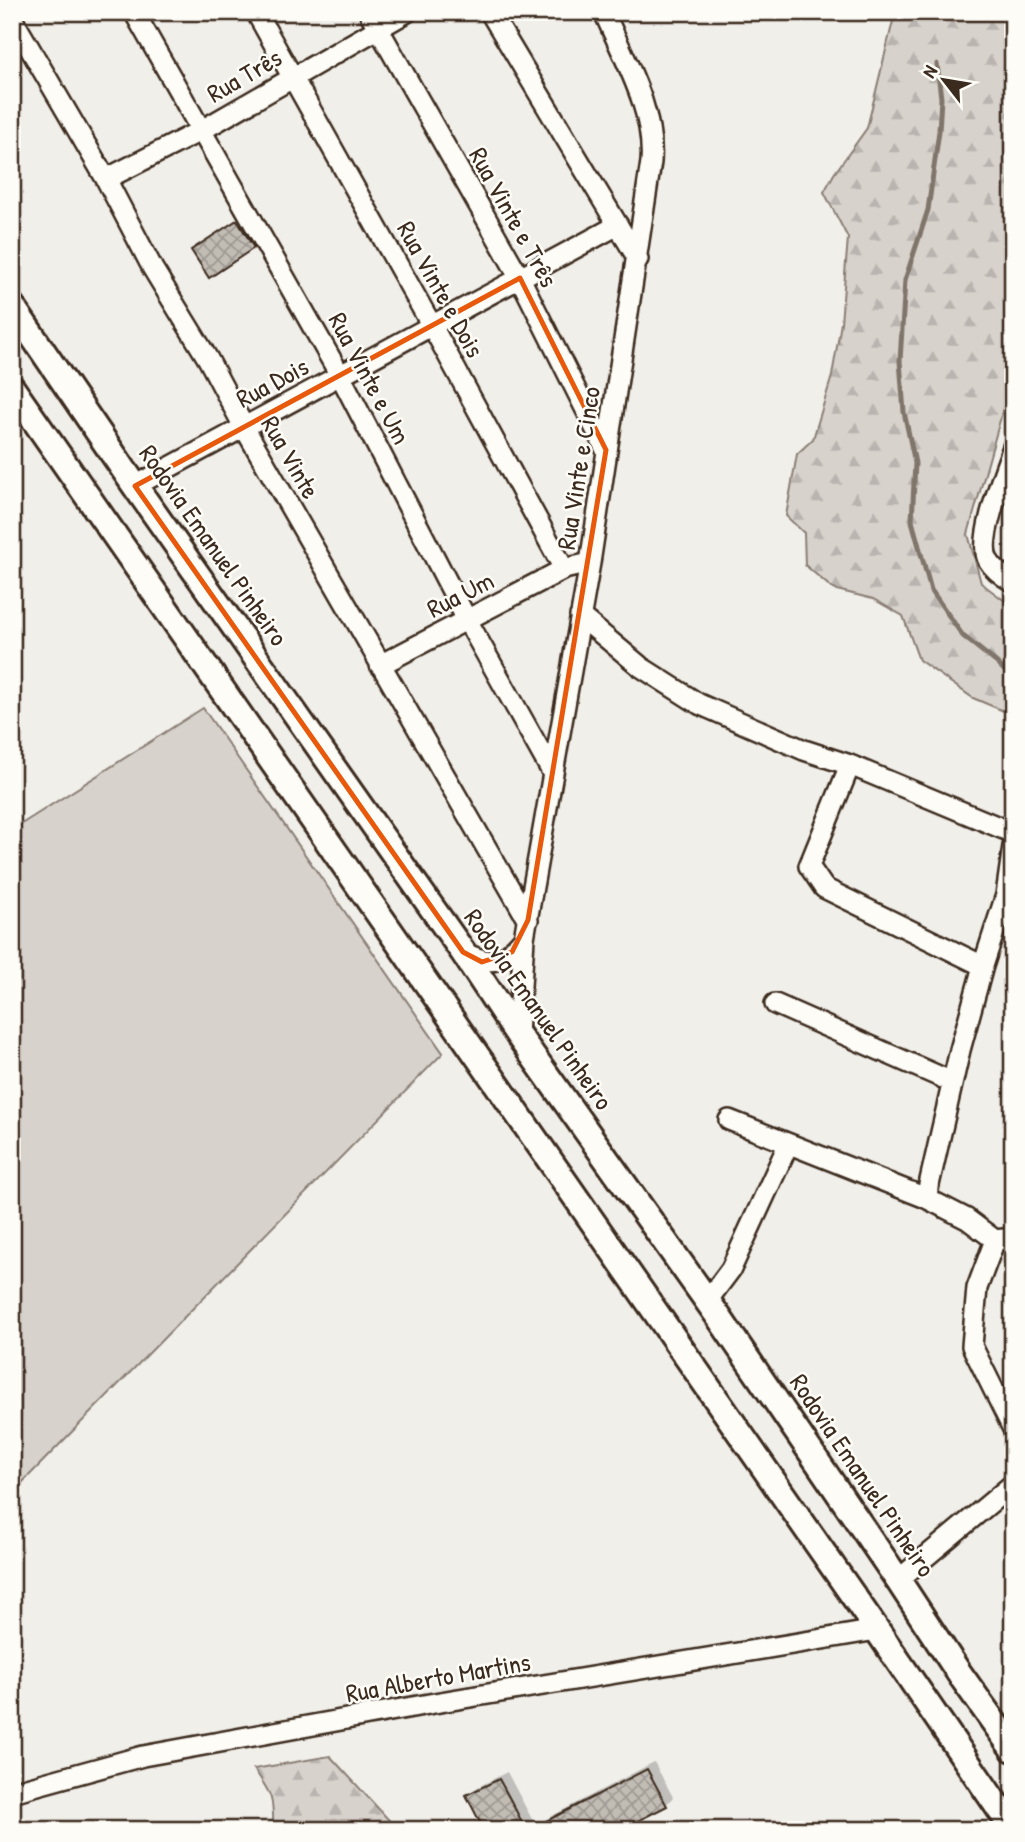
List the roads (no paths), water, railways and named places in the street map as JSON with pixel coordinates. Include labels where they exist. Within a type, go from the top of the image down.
[{"type":"main road","name":"Rodovia Emanuel Pinheiro","points":[[12,306],[135,486],[463,951],[518,1035],[708,1301],[1013,1749]]},
{"type":"main road","points":[[12,388],[1013,1829]]},
{"type":"street","name":"Rua Vinte e Um","points":[[134,12],[340,375],[467,620],[552,772]]},
{"type":"street","name":"Rua Vinte e Dois","points":[[256,12],[564,569]]},
{"type":"street","name":"Rua Três","points":[[106,179],[202,130],[293,77],[373,20],[407,12]]},
{"type":"street","points":[[490,12],[638,259]]},
{"type":"street","name":"Rua Vinte e Cinco","points":[[518,1035],[526,929],[590,563],[638,259],[653,145],[646,110],[604,12]]},
{"type":"street","name":"Rua Vinte","points":[[12,18],[106,179],[153,269],[208,359],[526,929]]},
{"type":"street","name":"Rua Vinte e Três","points":[[373,20],[520,278],[606,450]]},
{"type":"street","name":"Rua Dois","points":[[135,486],[618,225]]},
{"type":"street","points":[[1013,447],[985,533],[987,559],[1002,576],[1013,582]]},
{"type":"street","points":[[564,569],[590,563]]},
{"type":"street","name":"Rua Um","points":[[380,664],[564,569]]},
{"type":"street","points":[[580,616],[641,667],[699,704],[804,750],[850,765],[1013,833]]},
{"type":"street","points":[[850,765],[809,866],[824,888],[983,966]]},
{"type":"street","points":[[926,1198],[952,1082],[983,966],[1006,895],[1013,846]]},
{"type":"street","points":[[463,951],[482,962],[498,960],[512,952],[526,929]]},
{"type":"street","points":[[775,1003],[952,1082]]},
{"type":"street","points":[[729,1120],[926,1198],[1004,1239],[977,1288],[972,1346],[1013,1429]]},
{"type":"street","points":[[708,1301],[732,1269],[788,1145]]},
{"type":"street","points":[[898,1580],[1013,1484]]},
{"type":"street","name":"Rua Alberto Martins","points":[[12,1792],[143,1756],[440,1702],[877,1630]]},
{"type":"waterway","points":[[937,64],[941,98],[939,131],[928,210],[905,280],[900,361],[904,412],[915,463],[912,521],[931,590],[963,636],[1013,679]]}]
